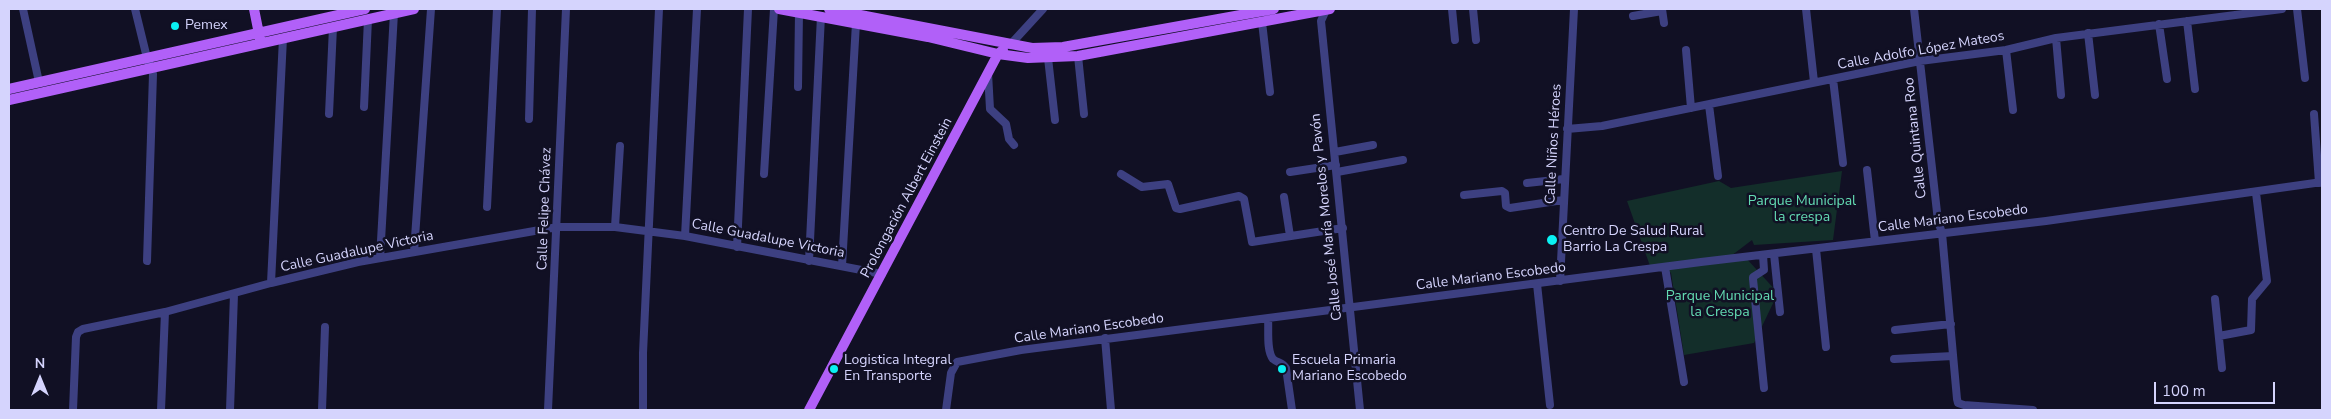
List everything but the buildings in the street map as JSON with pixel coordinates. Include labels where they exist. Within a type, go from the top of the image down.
[{"type":"main road","points":[[254,9],[260,38]]},
{"type":"main road","points":[[9,100],[98,74],[260,38],[365,9]]},
{"type":"main road","points":[[260,38],[283,38],[368,19],[383,12],[394,13],[414,9]]},
{"type":"main road","points":[[779,9],[799,12],[825,12],[1032,48],[1063,47],[1269,9]]},
{"type":"main road","points":[[825,12],[856,23],[998,54],[1028,58],[1048,58],[1078,56],[1327,9]]},
{"type":"main road","name":"Prolongación Albert Einstein","points":[[809,410],[998,54],[1010,44]]},
{"type":"main road","points":[[9,89],[39,82],[98,74]]},
{"type":"street","points":[[23,9],[39,82]]},
{"type":"street","points":[[135,9],[154,80],[147,260]]},
{"type":"street","points":[[414,252],[431,9]]},
{"type":"street","points":[[487,207],[497,9]]},
{"type":"street","points":[[529,119],[532,9]]},
{"type":"street","name":"Calle Felipe Chávez","points":[[548,410],[566,9]]},
{"type":"street","points":[[643,410],[642,377],[659,9]]},
{"type":"street","points":[[685,236],[697,9]]},
{"type":"street","points":[[737,247],[748,9]]},
{"type":"street","points":[[764,174],[774,9]]},
{"type":"street","name":"Prolongación Albert Einstein","points":[[1010,44],[1043,9]]},
{"type":"street","points":[[1321,21],[1327,9]]},
{"type":"street","points":[[1452,9],[1455,40]]},
{"type":"street","points":[[1473,9],[1476,40]]},
{"type":"street","name":"Calle Niños Héroes","points":[[1560,281],[1574,9]]},
{"type":"street","points":[[1806,9],[1814,82]]},
{"type":"street","name":"Calle Quintana Roo","points":[[1914,9],[1938,222],[1942,233],[1958,403],[2006,410],[2033,410]]},
{"type":"street","name":"Calle Adolfo López Mateos","points":[[1567,129],[1602,126],[1920,61],[2006,50],[2056,38],[2282,9]]},
{"type":"street","points":[[2297,9],[2305,78]]},
{"type":"street","points":[[1314,10],[1321,21]]},
{"type":"street","points":[[1633,16],[1662,10],[1664,23]]},
{"type":"street","points":[[798,87],[799,12]]},
{"type":"street","points":[[809,261],[825,12]]},
{"type":"street","points":[[380,258],[394,13]]},
{"type":"street","points":[[364,106],[368,19]]},
{"type":"street","name":"Calle José María Morelos y Pavón","points":[[1321,21],[1360,410]]},
{"type":"street","points":[[2187,21],[2195,89]]},
{"type":"street","points":[[1262,22],[1270,92]]},
{"type":"street","points":[[842,266],[856,23]]},
{"type":"street","points":[[2159,24],[2167,79]]},
{"type":"street","points":[[329,114],[333,27]]},
{"type":"street","points":[[2088,33],[2095,95]]},
{"type":"street","points":[[271,283],[283,38]]},
{"type":"street","points":[[2056,38],[2061,95]]},
{"type":"street","points":[[1686,50],[1691,108]]},
{"type":"street","points":[[2006,50],[2014,110]]},
{"type":"street","points":[[1078,56],[1084,114]]},
{"type":"street","points":[[1048,58],[1054,120]]},
{"type":"street","points":[[988,74],[990,108],[1006,124],[1009,139],[1014,145]]},
{"type":"street","points":[[1833,79],[1843,163]]},
{"type":"street","points":[[1709,104],[1718,176]]},
{"type":"street","points":[[2314,114],[2321,182]]},
{"type":"street","points":[[1335,152],[1373,145]]},
{"type":"street","points":[[615,227],[620,146]]},
{"type":"street","points":[[1290,172],[1403,160]]},
{"type":"street","points":[[1867,170],[1875,241]]},
{"type":"street","points":[[1121,174],[1139,186],[1168,184],[1176,208],[1180,209],[1239,196],[1244,199],[1252,242],[1343,228]]},
{"type":"street","points":[[1527,183],[1564,179]]},
{"type":"street","name":"Calle Mariano Escobedo","points":[[946,410],[951,373],[957,362],[990,356],[1105,338],[1268,319],[1350,307],[2256,193],[2321,182]]},
{"type":"street","points":[[1464,195],[1502,191],[1505,194],[1506,206],[1510,208],[1563,200]]},
{"type":"street","points":[[2219,336],[2251,330],[2252,299],[2266,284],[2256,193]]},
{"type":"street","points":[[1284,197],[1290,236]]},
{"type":"street","name":"Calle Guadalupe Victoria","points":[[72,410],[77,334],[93,327],[166,312],[271,283],[380,258],[557,227],[615,227],[648,230],[882,274]]},
{"type":"street","points":[[1816,249],[1826,347]]},
{"type":"street","points":[[1774,254],[1780,312]]},
{"type":"street","points":[[1763,255],[1764,270],[1755,276],[1753,280],[1764,388]]},
{"type":"street","points":[[1665,267],[1684,382]]},
{"type":"street","points":[[1536,284],[1550,404]]},
{"type":"street","points":[[230,410],[234,294]]},
{"type":"street","points":[[2214,299],[2222,368]]},
{"type":"street","points":[[161,410],[166,312]]},
{"type":"street","points":[[1268,319],[1270,353],[1275,361],[1284,364],[1287,372],[1292,410]]},
{"type":"street","points":[[1896,330],[1951,324]]},
{"type":"street","points":[[322,410],[325,327]]},
{"type":"street","points":[[1105,338],[1111,410]]},
{"type":"street","points":[[1894,359],[1953,356]]},
{"type":"green space","name":"Parque Municipal la Crespa","points":[[1842,171],[1833,240],[1754,245],[1752,240],[1727,259],[1650,266],[1627,201],[1719,181],[1731,188]]},
{"type":"green space","name":"Parque Municipal la Crespa","points":[[1746,258],[1778,293],[1754,343],[1684,355],[1671,273],[1666,269]]},
{"type":"waterway","points":[[1967,410],[1980,410]]},
{"type":"place","name":"Pemex","points":[[175,26]]},
{"type":"place","name":"Centro De Salud Rural Barrio La Crespa","points":[[1552,240]]},
{"type":"place","name":"Logistica Integral En Transporte","points":[[834,369]]},
{"type":"place","name":"Escuela Primaria Mariano Escobedo","points":[[1282,369]]},
{"type":"park label","name":"Parque Municipal la crespa","points":[[1802,210]]}]
